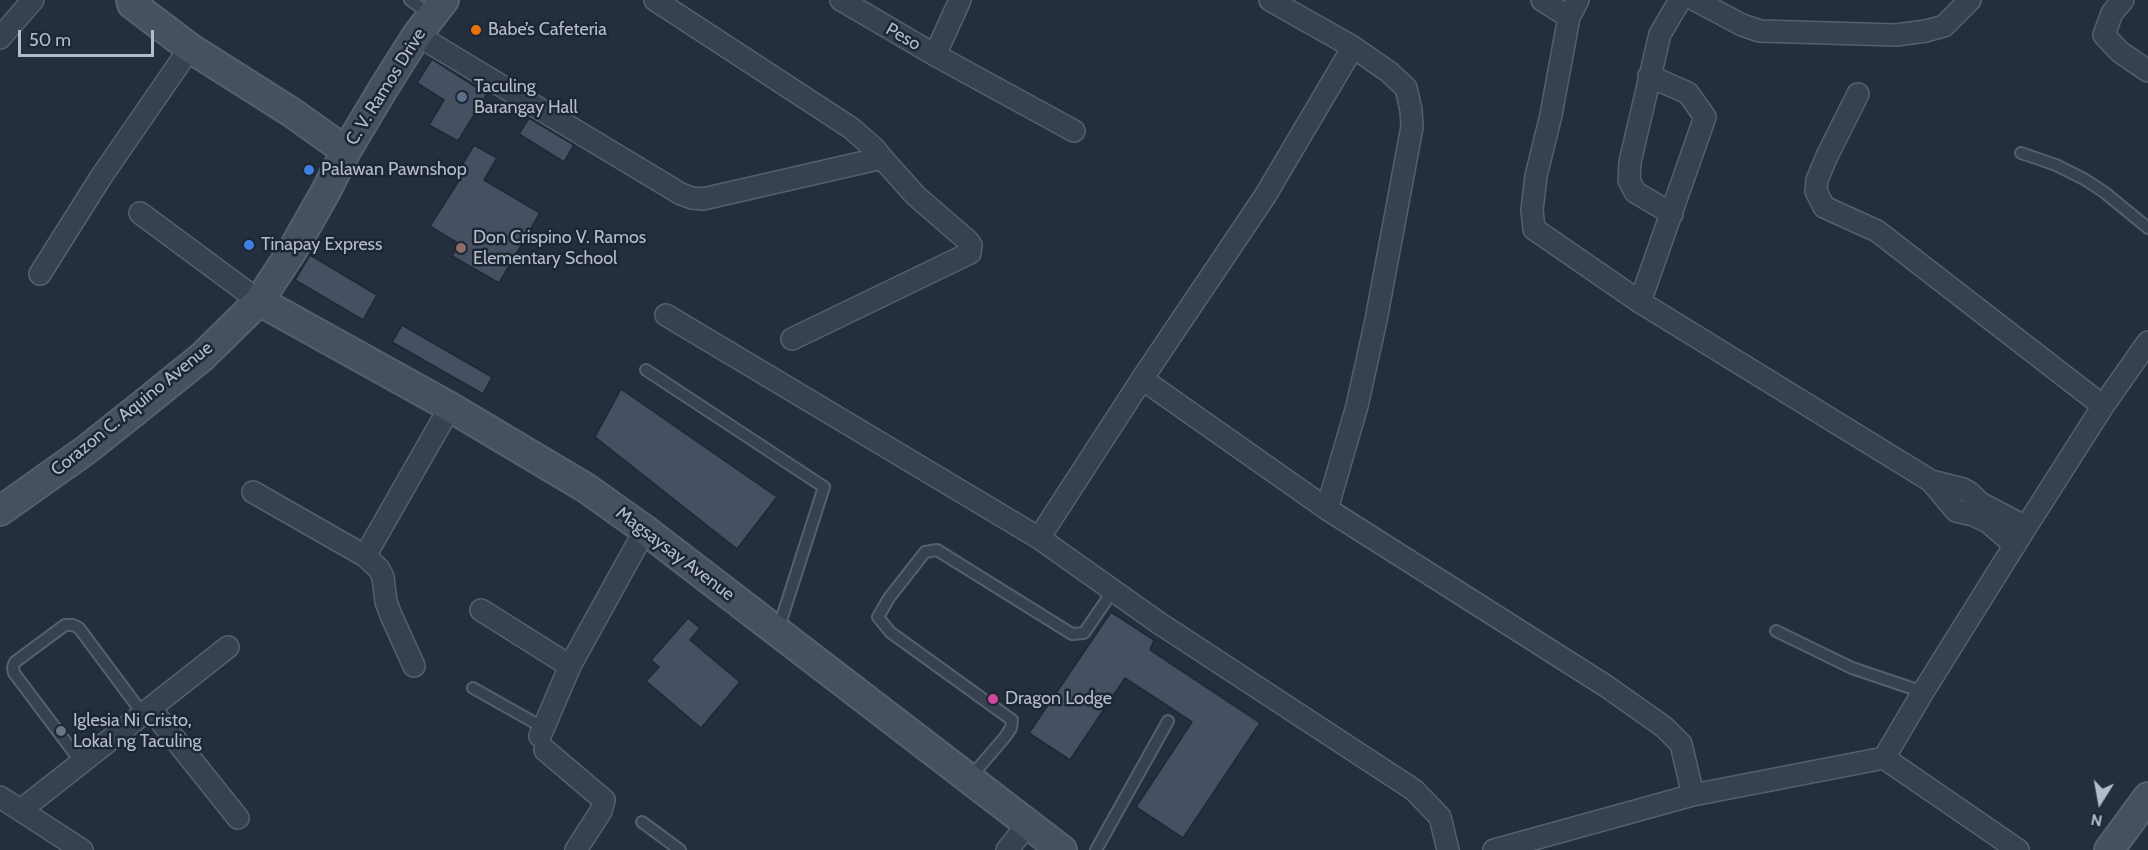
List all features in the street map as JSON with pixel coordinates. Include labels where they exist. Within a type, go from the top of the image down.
[{"type":"street","points":[[0,38],[33,0]]},
{"type":"street","points":[[655,0],[851,128],[875,149],[916,196],[970,245],[970,253],[792,339]]},
{"type":"street","name":"Peso","points":[[841,0],[934,55],[1074,131]]},
{"type":"street","points":[[934,55],[960,0]]},
{"type":"street","points":[[1270,0],[1353,47],[1389,72],[1406,88],[1411,110],[1412,127],[1376,320],[1357,406],[1327,509]]},
{"type":"street","points":[[1542,0],[1573,8],[1536,176],[1532,222],[1534,229],[1640,302],[1931,481],[1970,493],[2020,536]]},
{"type":"street","points":[[1672,214],[1635,192],[1629,180],[1630,162],[1660,34],[1680,0]]},
{"type":"street","points":[[1695,0],[1742,25],[1760,31],[1896,35],[1944,26],[1970,0]]},
{"type":"street","points":[[2123,0],[2112,13],[2104,35],[2120,52],[2148,71]]},
{"type":"street","points":[[129,1],[190,48],[291,112],[346,151]]},
{"type":"street","points":[[426,13],[681,194],[692,198],[703,200],[882,158]]},
{"type":"street","name":"C. V. Ramos Drive","points":[[259,301],[292,251],[346,151],[426,13]]},
{"type":"street","points":[[1039,538],[1265,196],[1353,47]]},
{"type":"street","points":[[40,274],[101,177],[190,48]]},
{"type":"street","points":[[1640,302],[1705,117],[1688,93],[1649,76]]},
{"type":"street","points":[[1858,94],[1817,180],[1816,192],[1824,207],[1877,231],[2103,406]]},
{"type":"street","points":[[140,213],[259,301]]},
{"type":"street","name":"Magsaysay Avenue","points":[[259,301],[450,407],[586,488],[645,530],[1062,850]]},
{"type":"street","name":"Corazon C. Aquino Avenue","points":[[0,511],[86,450],[202,357],[259,301]]},
{"type":"street","points":[[666,315],[1039,538],[1112,592],[1414,790],[1440,817],[1448,850]]},
{"type":"street","points":[[1884,758],[2020,536],[2103,406],[2148,342]]},
{"type":"street","points":[[1142,379],[1327,509],[1606,686],[1664,727],[1682,744],[1693,795]]},
{"type":"street","points":[[365,556],[450,407]]},
{"type":"street","points":[[253,492],[365,556],[379,569],[383,577],[386,602],[414,666]]},
{"type":"street","points":[[576,850],[601,811],[604,800],[543,738],[570,666],[645,530]]},
{"type":"street","points":[[481,610],[570,666]]},
{"type":"street","points":[[21,810],[228,647]]},
{"type":"street","points":[[147,711],[238,818]]},
{"type":"street","points":[[1494,850],[1693,795],[1884,758],[2018,850]]},
{"type":"street","points":[[0,797],[82,850]]},
{"type":"street","points":[[2109,850],[2148,797]]},
{"type":"street","points":[[1007,850],[1028,824]]},
{"type":"lane","points":[[2021,153],[2056,165],[2084,179],[2104,192],[2148,228]]},
{"type":"lane","points":[[646,370],[824,487],[777,633]]},
{"type":"lane","points":[[968,780],[1005,737],[1011,728],[1012,720],[890,632],[878,617],[889,598],[925,552],[938,550],[1072,634],[1084,633],[1112,592]]},
{"type":"lane","points":[[81,762],[14,673],[15,662],[65,625],[73,625],[78,628],[147,711]]},
{"type":"lane","points":[[1776,630],[1852,668],[1923,692]]},
{"type":"lane","points":[[473,688],[543,738]]},
{"type":"lane","points":[[1096,850],[1168,721]]},
{"type":"lane","points":[[642,822],[681,850]]},
{"type":"building","name":"Taculing Barangay Hall","points":[[432,59],[487,94],[458,141],[429,125],[444,100],[417,83]]},
{"type":"building","name":"Taculing Barangay Hall","points":[[529,118],[574,145],[564,162],[519,134]]},
{"type":"building","points":[[474,145],[497,158],[484,180],[540,213],[499,283],[452,256],[459,244],[430,226],[467,168],[462,165]]},
{"type":"building","points":[[310,255],[377,295],[363,320],[295,280]]},
{"type":"building","points":[[402,325],[492,377],[483,394],[392,342]]},
{"type":"building","points":[[621,389],[777,497],[737,549],[595,437]]},
{"type":"building","points":[[1111,612],[1154,640],[1150,650],[1260,723],[1183,838],[1136,807],[1192,722],[1125,678],[1070,760],[1029,733]]},
{"type":"building","points":[[688,618],[700,628],[690,640],[740,682],[701,728],[646,681],[659,667],[651,660]]},
{"type":"place","name":"Babe’s Cafeteria","points":[[476,30]]},
{"type":"place","name":"Taculing Barangay Hall","points":[[462,97]]},
{"type":"place","name":"Palawan Pawnshop","points":[[309,170]]},
{"type":"place","name":"Tinapay Express","points":[[249,245]]},
{"type":"place","name":"Don Crispino V. Ramos Elementary School","points":[[461,248]]},
{"type":"place","name":"Dragon Lodge","points":[[993,699]]},
{"type":"place","name":"Iglesia Ni Cristo, Lokal ng Taculing","points":[[61,731]]}]
